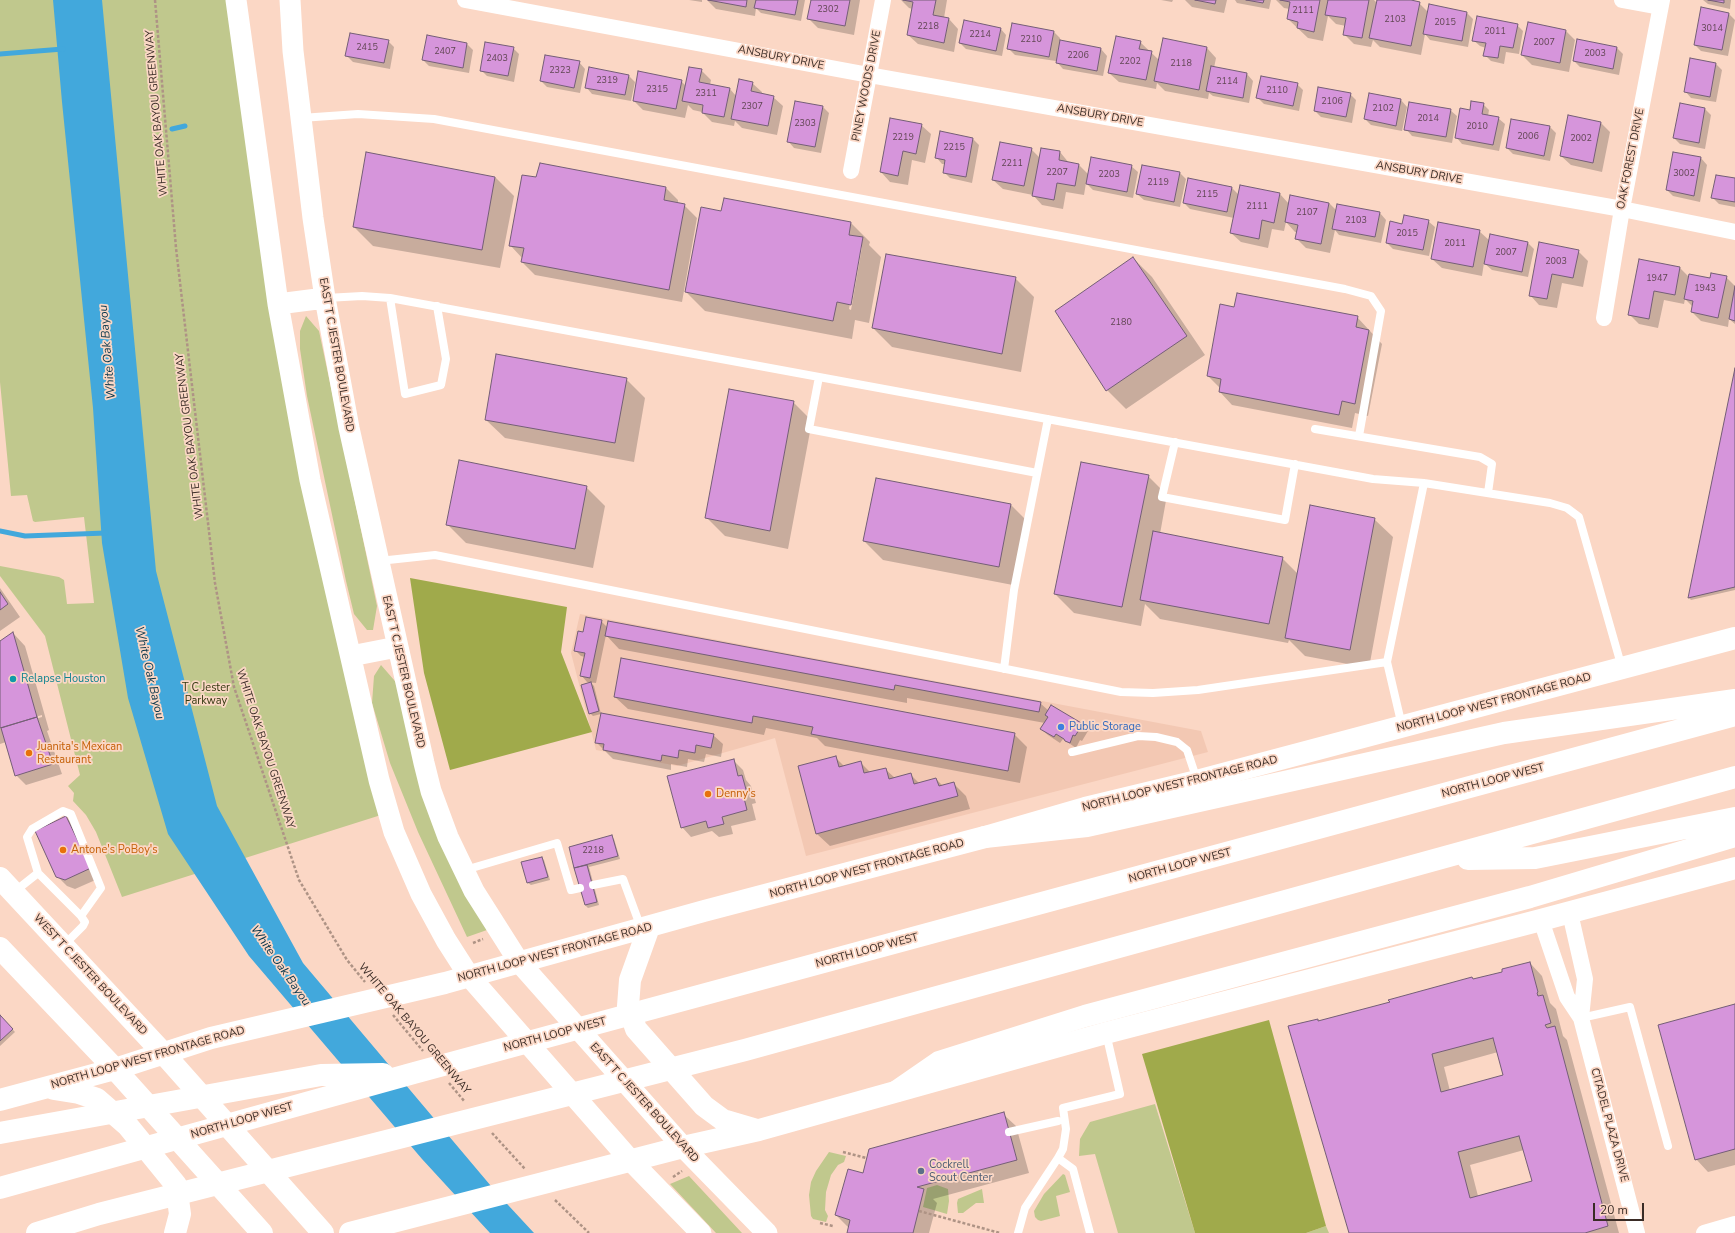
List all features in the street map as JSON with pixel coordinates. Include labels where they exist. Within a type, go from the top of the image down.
[{"type":"main road","name":"NORTH LOOP WEST FRONTAGE ROAD","points":[[0,1100],[115,1069],[211,1038],[445,983],[985,837],[1085,808],[1197,781],[1735,638]]},
{"type":"main road","points":[[985,837],[1087,826],[1504,733],[1735,700]]},
{"type":"main road","name":"NORTH LOOP WEST","points":[[0,1188],[414,1073],[696,998],[1735,714]]},
{"type":"main road","points":[[37,1233],[99,1214],[745,1050],[1735,777]]},
{"type":"main road","points":[[1442,859],[1535,858],[1735,818]]},
{"type":"main road","points":[[897,1091],[939,1062],[1085,1016],[1530,897],[1735,836]]},
{"type":"main road","points":[[350,1233],[571,1176],[759,1130],[1106,1032],[1570,913],[1735,868]]},
{"type":"main road","name":"WEST T C JESTER BOULEVARD","points":[[7,886],[164,1054],[323,1233]]},
{"type":"main road","points":[[645,928],[630,980],[628,1006],[636,1029],[704,1106],[723,1120],[759,1130]]},
{"type":"main road","points":[[0,948],[115,1069],[262,1233]]},
{"type":"main road","points":[[0,1133],[321,1075],[414,1073]]},
{"type":"main road","points":[[45,1088],[79,1092],[97,1098],[128,1126],[176,1185],[180,1214],[175,1233]]},
{"type":"street","points":[[236,0],[278,304],[310,480],[379,780],[394,832],[421,894],[446,940],[469,976],[631,1161],[701,1233]]},
{"type":"street","name":"EAST T C JESTER BOULEVARD","points":[[290,0],[293,51],[300,118],[325,298],[349,428],[397,647],[431,791],[448,837],[464,871],[488,914],[519,962],[683,1148],[767,1233]]},
{"type":"street","name":"ANSBURY DRIVE","points":[[465,0],[869,75],[1622,209],[1735,232]]},
{"type":"street","name":"PINEY WOODS DRIVE","points":[[851,171],[883,0]]},
{"type":"street","points":[[1622,0],[1661,4]]},
{"type":"street","name":"OAK FOREST DRIVE","points":[[1604,318],[1622,209],[1661,4]]},
{"type":"street","points":[[278,304],[325,298]]},
{"type":"street","points":[[351,656],[397,647]]},
{"type":"street","name":"CITADEL PLAZA DRIVE","points":[[1570,913],[1585,979],[1581,1018],[1637,1233]]},
{"type":"street","name":"CITADEL PLAZA DRIVE","points":[[1542,920],[1566,997],[1581,1018]]},
{"type":"street","points":[[1704,1233],[1735,1224]]},
{"type":"lane","points":[[300,118],[358,114],[434,119],[1345,289],[1371,296],[1381,311],[1359,436]]},
{"type":"lane","points":[[325,298],[362,296],[390,298],[1373,479],[1424,483],[1550,503],[1568,508],[1580,517],[1622,669]]},
{"type":"lane","points":[[390,298],[404,394],[441,385],[446,359],[437,306]]},
{"type":"lane","points":[[819,377],[809,429],[1037,473]]},
{"type":"lane","points":[[1004,669],[1014,590],[1048,419]]},
{"type":"lane","points":[[1315,429],[1480,457],[1492,464],[1488,493]]},
{"type":"lane","points":[[1175,442],[1162,497],[1285,520],[1295,464]]},
{"type":"lane","points":[[1402,727],[1388,662],[1424,483]]},
{"type":"lane","points":[[378,562],[435,555],[1121,692],[1153,693],[1198,690],[1388,662]]},
{"type":"lane","points":[[1072,752],[1138,736],[1156,737],[1177,742],[1187,750],[1197,781]]},
{"type":"lane","points":[[63,946],[83,926],[85,922],[81,916],[38,873],[27,837],[32,829],[63,811],[71,814],[101,888],[81,916]]},
{"type":"lane","points":[[464,871],[557,843],[571,890],[580,888]]},
{"type":"lane","points":[[7,886],[38,873]]},
{"type":"lane","points":[[592,885],[623,879],[645,928]]},
{"type":"lane","points":[[1581,1018],[1630,1007],[1668,1146]]},
{"type":"lane","points":[[1018,1233],[1025,1208],[1063,1149],[1066,1129],[1063,1108],[1120,1094],[1106,1032]]},
{"type":"lane","points":[[1009,1132],[1058,1121]]},
{"type":"lane","points":[[1058,1158],[1073,1169],[1090,1233]]},
{"type":"path","name":"WHITE OAK BAYOU GREENWAY","points":[[155,0],[176,248],[215,584],[234,687],[299,880],[347,960],[367,985]]},
{"type":"path","name":"WHITE OAK BAYOU GREENWAY","points":[[391,1013],[425,1054]]},
{"type":"path","name":"WHITE OAK BAYOU GREENWAY","points":[[444,1077],[469,1106]]},
{"type":"path","points":[[489,1130],[530,1174]]},
{"type":"path","points":[[843,1152],[866,1158]]},
{"type":"path","points":[[669,1179],[683,1171]]},
{"type":"path","points":[[550,1195],[589,1233]]},
{"type":"path","points":[[919,1211],[1000,1233]]},
{"type":"path","points":[[820,1222],[833,1226]]},
{"type":"shaded area","points":[[580,614],[1201,731],[1208,752],[806,856],[775,738],[677,766],[596,750],[571,653]]},
{"type":"green space","name":"T C Jester Parkway","points":[[0,0],[234,0],[236,30],[381,815],[122,897],[96,832],[86,815],[73,801],[74,793],[68,786],[80,775],[45,636],[0,576],[0,566],[59,577],[64,580],[67,604],[94,603],[84,517],[35,522],[33,521],[27,495],[11,496],[0,382]]},
{"type":"green space","points":[[306,316],[319,331],[377,606],[373,630],[367,630],[354,614],[346,581],[307,396],[300,349],[300,331]]},
{"type":"green space","points":[[410,578],[567,607],[561,652],[592,732],[450,770],[424,673]]},
{"type":"green space","points":[[381,665],[401,688],[487,930],[467,937],[418,832],[390,763],[372,703],[374,676]]},
{"type":"green space","points":[[1269,1020],[1326,1226],[1306,1233],[1195,1233],[1142,1054]]},
{"type":"green space","points":[[1155,1104],[1195,1233],[1118,1233],[1095,1154],[1079,1156],[1080,1139],[1090,1122]]},
{"type":"green space","points":[[829,1152],[846,1156],[844,1162],[838,1165],[831,1175],[826,1192],[825,1210],[828,1216],[826,1222],[813,1219],[811,1216],[809,1195],[811,1182],[816,1171]]},
{"type":"green space","points":[[1063,1174],[1065,1175],[1070,1192],[1056,1196],[1060,1216],[1041,1221],[1038,1220],[1035,1217],[1034,1211],[1044,1194]]},
{"type":"green space","points":[[689,1176],[742,1233],[716,1233],[670,1184]]},
{"type":"green space","points":[[937,1185],[948,1189],[949,1201],[947,1214],[923,1207],[927,1188]]},
{"type":"green space","points":[[982,1189],[984,1203],[976,1203],[963,1213],[958,1213],[958,1199]]},
{"type":"green space","points":[[1326,1226],[1329,1233],[1306,1233]]},
{"type":"water","name":"White Oak Bayou","points":[[53,0],[102,0],[156,571],[217,806],[303,963],[496,1192],[534,1233],[490,1233],[422,1159],[249,956],[168,834],[128,698],[102,543],[93,408]]},
{"type":"building","points":[[708,0],[747,0],[746,7]]},
{"type":"building","points":[[756,0],[798,0],[795,15],[754,8]]},
{"type":"building","points":[[811,0],[850,0],[845,26],[807,19]]},
{"type":"building","points":[[903,0],[936,0],[933,15],[949,18],[944,43],[907,35],[913,2]]},
{"type":"building","points":[[1195,0],[1216,0],[1215,4]]},
{"type":"building","points":[[1246,0],[1264,0],[1263,3]]},
{"type":"building","points":[[1280,0],[1320,0],[1314,32],[1297,28],[1298,22],[1287,19],[1290,2]]},
{"type":"building","points":[[1328,0],[1369,0],[1362,38],[1343,35],[1346,18],[1325,15]]},
{"type":"building","points":[[1377,0],[1411,0],[1420,2],[1411,46],[1369,38]]},
{"type":"building","points":[[1708,0],[1724,0],[1724,3]]},
{"type":"building","points":[[1429,4],[1467,12],[1462,41],[1423,34]]},
{"type":"building","points":[[1701,7],[1729,13],[1722,50],[1694,45]]},
{"type":"building","points":[[1477,16],[1518,24],[1513,48],[1500,46],[1498,58],[1483,56],[1486,43],[1472,41]]},
{"type":"building","points":[[964,20],[1001,28],[996,51],[959,43]]},
{"type":"building","points":[[1528,22],[1566,30],[1560,63],[1521,55]]},
{"type":"building","points":[[1012,23],[1054,31],[1049,57],[1007,49]]},
{"type":"building","points":[[350,33],[389,40],[384,63],[345,56]]},
{"type":"building","points":[[427,35],[467,43],[463,68],[422,60]]},
{"type":"building","points":[[1116,36],[1141,41],[1139,49],[1152,51],[1146,80],[1108,73]]},
{"type":"building","points":[[1163,38],[1207,47],[1199,90],[1154,81]]},
{"type":"building","points":[[1577,39],[1617,47],[1613,69],[1573,61]]},
{"type":"building","points":[[1060,40],[1101,48],[1097,71],[1056,63]]},
{"type":"building","points":[[485,42],[514,47],[508,76],[480,71]]},
{"type":"building","points":[[545,55],[580,61],[574,88],[540,81]]},
{"type":"building","points":[[1690,58],[1716,63],[1710,97],[1684,92]]},
{"type":"building","points":[[1211,66],[1247,73],[1243,98],[1206,91]]},
{"type":"building","points":[[589,67],[629,75],[625,95],[585,88]]},
{"type":"building","points":[[689,67],[702,69],[699,82],[730,88],[724,117],[702,113],[703,105],[682,101]]},
{"type":"building","points":[[638,71],[682,80],[676,109],[633,101]]},
{"type":"building","points":[[1261,76],[1298,83],[1293,106],[1256,98]]},
{"type":"building","points":[[739,79],[753,82],[751,91],[774,96],[768,126],[731,119]]},
{"type":"building","points":[[1318,87],[1351,93],[1346,117],[1314,111]]},
{"type":"building","points":[[1369,93],[1401,99],[1396,126],[1364,119]]},
{"type":"building","points":[[795,101],[823,106],[815,147],[787,142]]},
{"type":"building","points":[[1471,101],[1484,103],[1482,114],[1499,117],[1493,145],[1455,138],[1460,108],[1470,110]]},
{"type":"building","points":[[1409,102],[1451,109],[1446,137],[1404,130]]},
{"type":"building","points":[[1680,103],[1705,108],[1699,143],[1673,138]]},
{"type":"building","points":[[1568,115],[1601,122],[1593,163],[1560,156]]},
{"type":"building","points":[[890,118],[922,124],[916,154],[903,151],[898,176],[880,172]]},
{"type":"building","points":[[1511,119],[1550,126],[1544,156],[1506,148]]},
{"type":"building","points":[[940,131],[973,138],[966,177],[943,173],[945,160],[935,158]]},
{"type":"building","points":[[1000,142],[1032,148],[1024,186],[992,180]]},
{"type":"building","points":[[1041,148],[1060,151],[1059,160],[1079,164],[1075,186],[1057,183],[1054,200],[1032,196]]},
{"type":"building","points":[[366,152],[495,177],[482,250],[353,227]]},
{"type":"building","points":[[1673,152],[1701,157],[1694,196],[1666,190]]},
{"type":"building","points":[[1091,157],[1132,165],[1127,192],[1086,184]]},
{"type":"building","points":[[540,163],[666,187],[664,200],[685,204],[669,290],[521,262],[524,248],[509,246],[522,175],[536,177]]},
{"type":"building","points":[[1142,165],[1180,172],[1174,202],[1136,194]]},
{"type":"building","points":[[1716,175],[1735,178],[1735,202],[1711,198]]},
{"type":"building","points":[[1188,178],[1232,187],[1227,212],[1183,203]]},
{"type":"building","points":[[1240,185],[1280,193],[1274,223],[1262,220],[1259,239],[1230,233]]},
{"type":"building","points":[[1290,195],[1329,203],[1321,244],[1295,239],[1298,225],[1285,222]]},
{"type":"building","points":[[724,198],[851,222],[849,235],[863,237],[851,305],[837,302],[833,321],[685,292],[701,207],[721,211]]},
{"type":"building","points":[[1337,204],[1380,212],[1375,237],[1332,229]]},
{"type":"building","points":[[1404,215],[1429,220],[1423,250],[1386,243],[1390,221],[1402,224]]},
{"type":"building","points":[[1438,222],[1480,230],[1473,267],[1431,259]]},
{"type":"building","points":[[1490,234],[1528,242],[1522,272],[1484,264]]},
{"type":"building","points":[[1539,242],[1579,250],[1573,278],[1552,274],[1547,299],[1529,296]]},
{"type":"building","points":[[886,254],[1016,277],[1002,354],[872,328]]},
{"type":"building","points":[[1133,257],[1187,336],[1106,391],[1055,311]]},
{"type":"building","points":[[1639,259],[1680,267],[1675,295],[1654,291],[1649,319],[1628,315]]},
{"type":"building","points":[[1711,273],[1727,276],[1718,318],[1691,312],[1693,301],[1684,299],[1689,274],[1710,278]]},
{"type":"building","points":[[1735,286],[1735,321],[1729,319]]},
{"type":"building","points":[[1237,293],[1358,316],[1356,327],[1369,330],[1355,404],[1342,401],[1339,415],[1219,392],[1221,379],[1207,376],[1220,304],[1234,307]]},
{"type":"building","points":[[496,354],[627,378],[615,443],[485,420]]},
{"type":"building","points":[[1735,368],[1735,587],[1688,598]]},
{"type":"building","points":[[729,389],[794,401],[770,531],[705,518]]},
{"type":"building","points":[[459,460],[587,486],[575,549],[446,525]]},
{"type":"building","points":[[1081,462],[1149,475],[1122,607],[1054,594]]},
{"type":"building","points":[[876,478],[1011,504],[999,567],[863,541]]},
{"type":"building","points":[[1310,505],[1375,518],[1350,650],[1285,638]]},
{"type":"building","points":[[1153,531],[1283,557],[1269,624],[1140,600]]},
{"type":"building","points":[[0,592],[8,604],[0,610]]},
{"type":"building","points":[[586,617],[602,620],[590,678],[580,676],[585,653],[574,651],[578,631],[583,632]]},
{"type":"building","points":[[608,621],[1041,702],[1039,712],[895,685],[894,690],[605,636]]},
{"type":"building","name":"Relapse Houston","points":[[13,632],[37,717],[0,728],[0,641]]},
{"type":"building","points":[[621,658],[1015,733],[1008,771],[811,734],[813,727],[753,716],[752,723],[614,697]]},
{"type":"building","points":[[591,682],[599,711],[589,714],[581,685]]},
{"type":"building","name":"Public Storage","points":[[1051,705],[1083,724],[1075,736],[1073,735],[1070,743],[1056,734],[1054,737],[1040,729],[1048,717],[1045,715]]},
{"type":"building","points":[[601,713],[714,734],[711,748],[696,745],[695,753],[679,750],[678,758],[662,755],[661,761],[603,750],[604,744],[595,743]]},
{"type":"building","name":"Juanita's Mexican Restaurant","points":[[37,717],[53,764],[15,776],[1,728]]},
{"type":"building","points":[[836,756],[839,767],[861,761],[864,773],[886,768],[889,779],[911,773],[914,784],[936,778],[939,786],[954,782],[958,796],[816,834],[798,766]]},
{"type":"building","name":"Denny's","points":[[734,759],[738,776],[742,775],[747,793],[743,794],[747,810],[722,817],[724,824],[708,828],[706,821],[681,828],[667,776]]},
{"type":"building","name":"Antone's PoBoy's","points":[[66,816],[91,868],[65,880],[56,877],[35,831]]},
{"type":"building","points":[[612,835],[618,856],[574,868],[569,847]]},
{"type":"building","points":[[542,857],[548,877],[527,883],[521,862]]},
{"type":"building","points":[[587,865],[597,902],[585,905],[574,868]]},
{"type":"building","points":[[1530,962],[1538,996],[1543,995],[1551,1023],[1545,1025],[1547,1028],[1555,1026],[1608,1226],[1585,1233],[1349,1233],[1288,1026],[1318,1019],[1318,1021],[1390,1002],[1388,1000],[1472,977],[1473,979],[1502,972],[1502,969]],"holes":[[[1493,1038],[1503,1075],[1441,1092],[1432,1054]],[[1519,1136],[1532,1181],[1470,1198],[1458,1152]]]},
{"type":"building","points":[[1735,1004],[1735,1149],[1695,1160],[1658,1025]]},
{"type":"building","points":[[0,1015],[13,1029],[0,1041]]},
{"type":"building","name":"Cockrell Scout Center","points":[[1004,1112],[1017,1160],[917,1187],[924,1189],[913,1233],[847,1233],[850,1220],[835,1215],[848,1169],[863,1173],[869,1149]]},
{"type":"waterway","points":[[0,54],[63,49]]},
{"type":"waterway","points":[[172,129],[185,126]]},
{"type":"waterway","points":[[0,531],[25,536],[106,533]]},
{"type":"place","name":"Relapse Houston","points":[[13,679]]},
{"type":"place","name":"Public Storage","points":[[1061,727]]},
{"type":"place","name":"Juanita's Mexican Restaurant","points":[[29,753]]},
{"type":"place","name":"Denny's","points":[[708,794]]},
{"type":"place","name":"Antone's PoBoy's","points":[[63,850]]},
{"type":"place","name":"Cockrell Scout Center","points":[[921,1171]]}]
